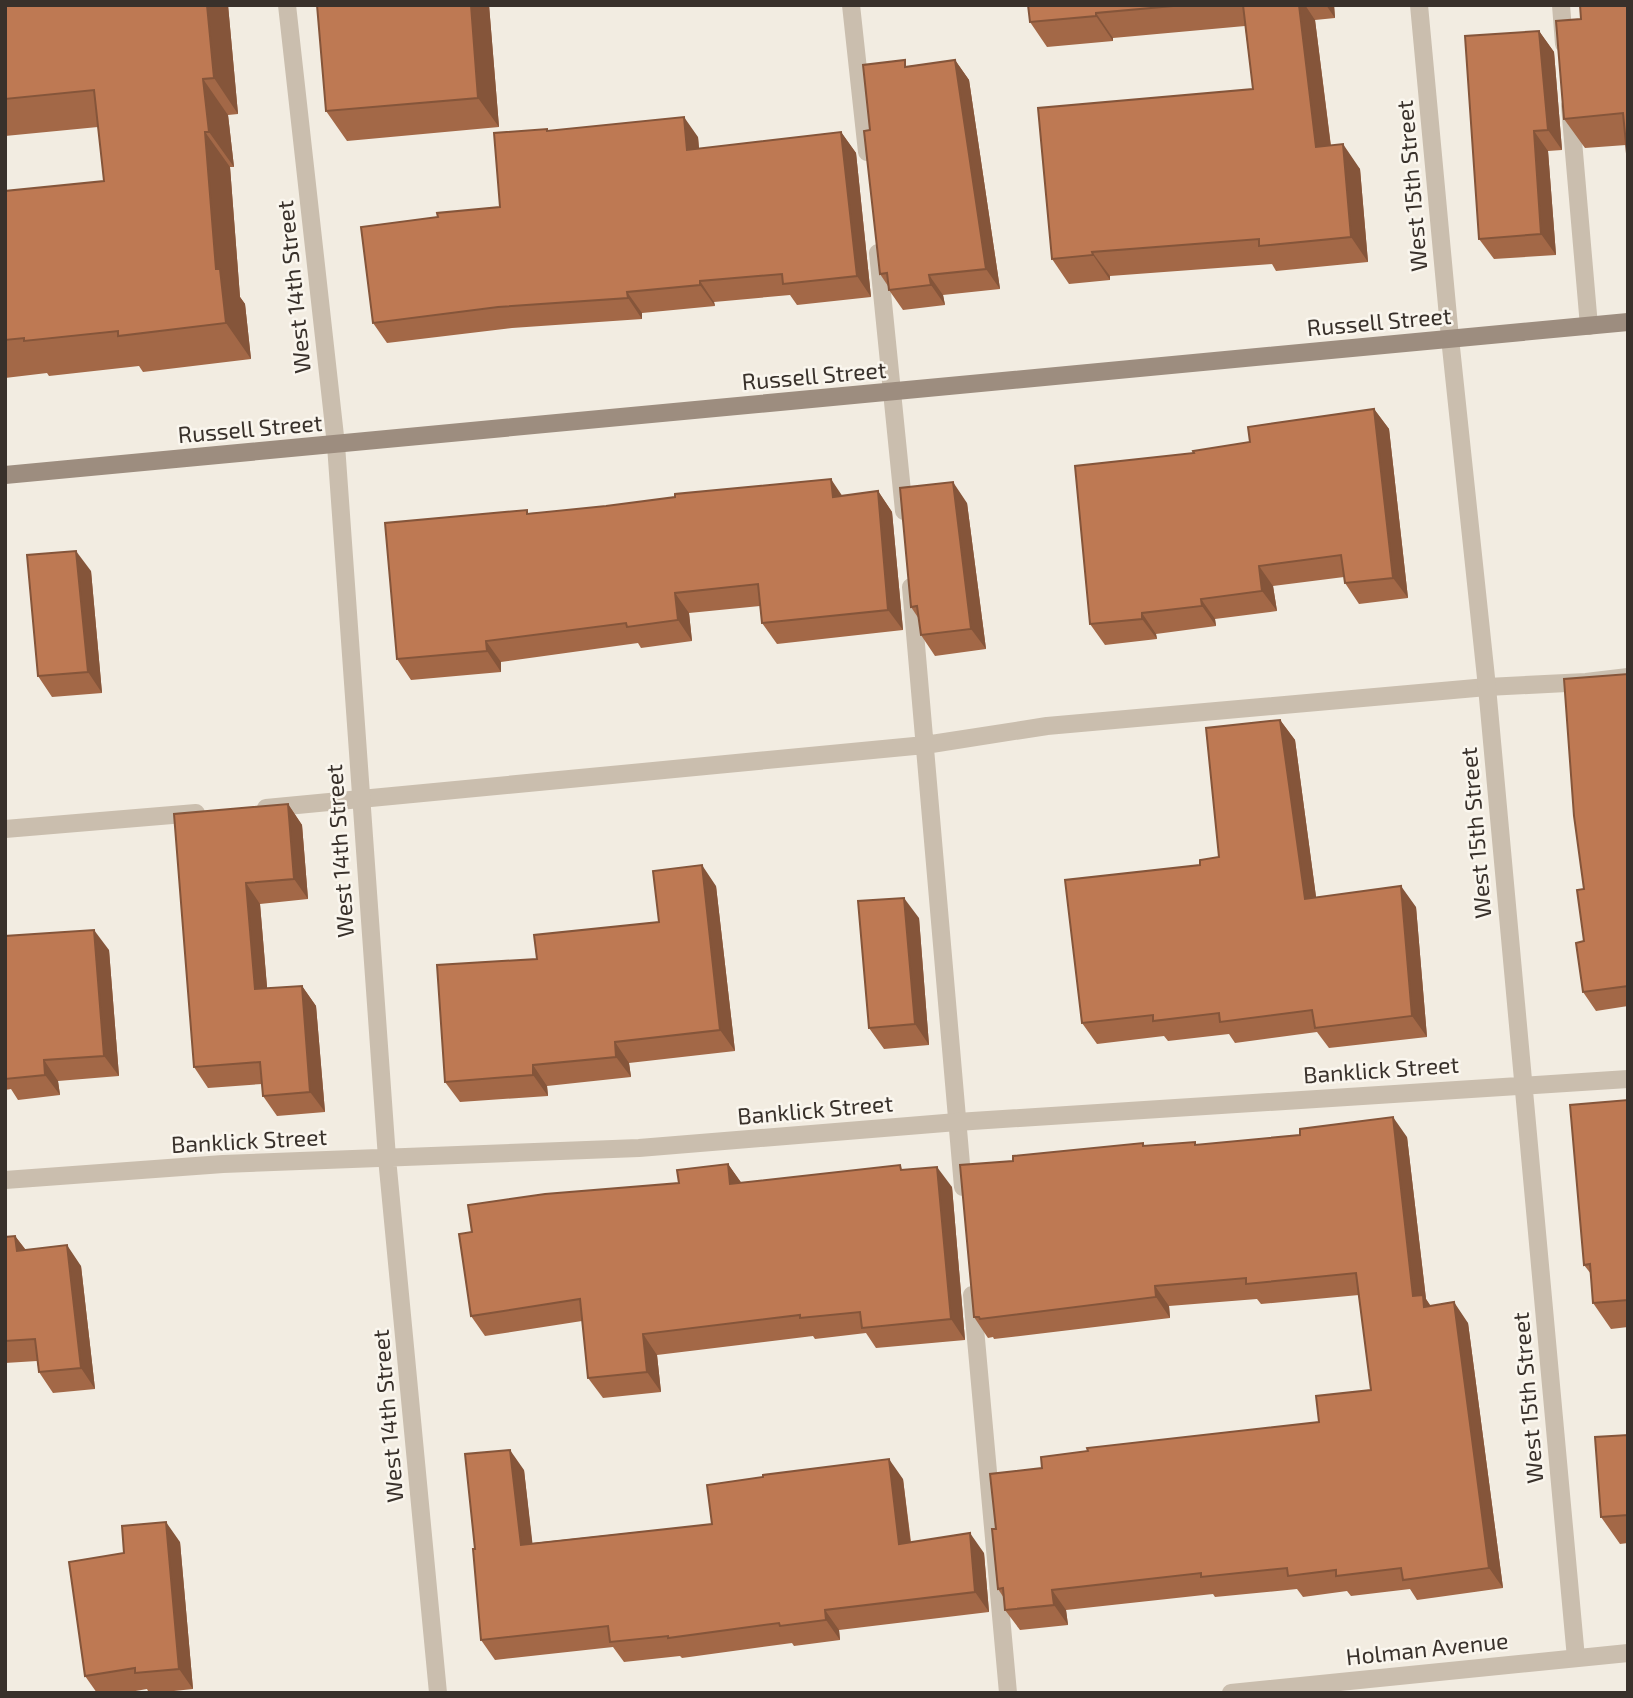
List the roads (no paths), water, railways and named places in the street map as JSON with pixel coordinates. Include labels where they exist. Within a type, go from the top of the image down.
[{"type":"street","name":"West 14th Street","points":[[287,5],[336,445],[387,1158],[438,1693]]},
{"type":"street","points":[[851,5],[868,163]]},
{"type":"street","name":"West 15th Street","points":[[1419,5],[1486,687],[1576,1658]]},
{"type":"street","points":[[1561,5],[1566,59]]},
{"type":"street","points":[[1568,86],[1589,326]]},
{"type":"street","points":[[876,231],[905,528]]},
{"type":"street","name":"Russell Street","points":[[5,475],[1628,322]]},
{"type":"street","points":[[909,569],[964,1206]]},
{"type":"street","points":[[251,809],[925,745],[1047,726],[1628,677]]},
{"type":"street","points":[[5,829],[210,812]]},
{"type":"street","name":"Banklick Street","points":[[5,1180],[223,1164],[639,1148],[957,1122],[1628,1079]]},
{"type":"street","points":[[971,1275],[1008,1693]]},
{"type":"street","name":"Holman Avenue","points":[[1231,1693],[1628,1653]]}]
